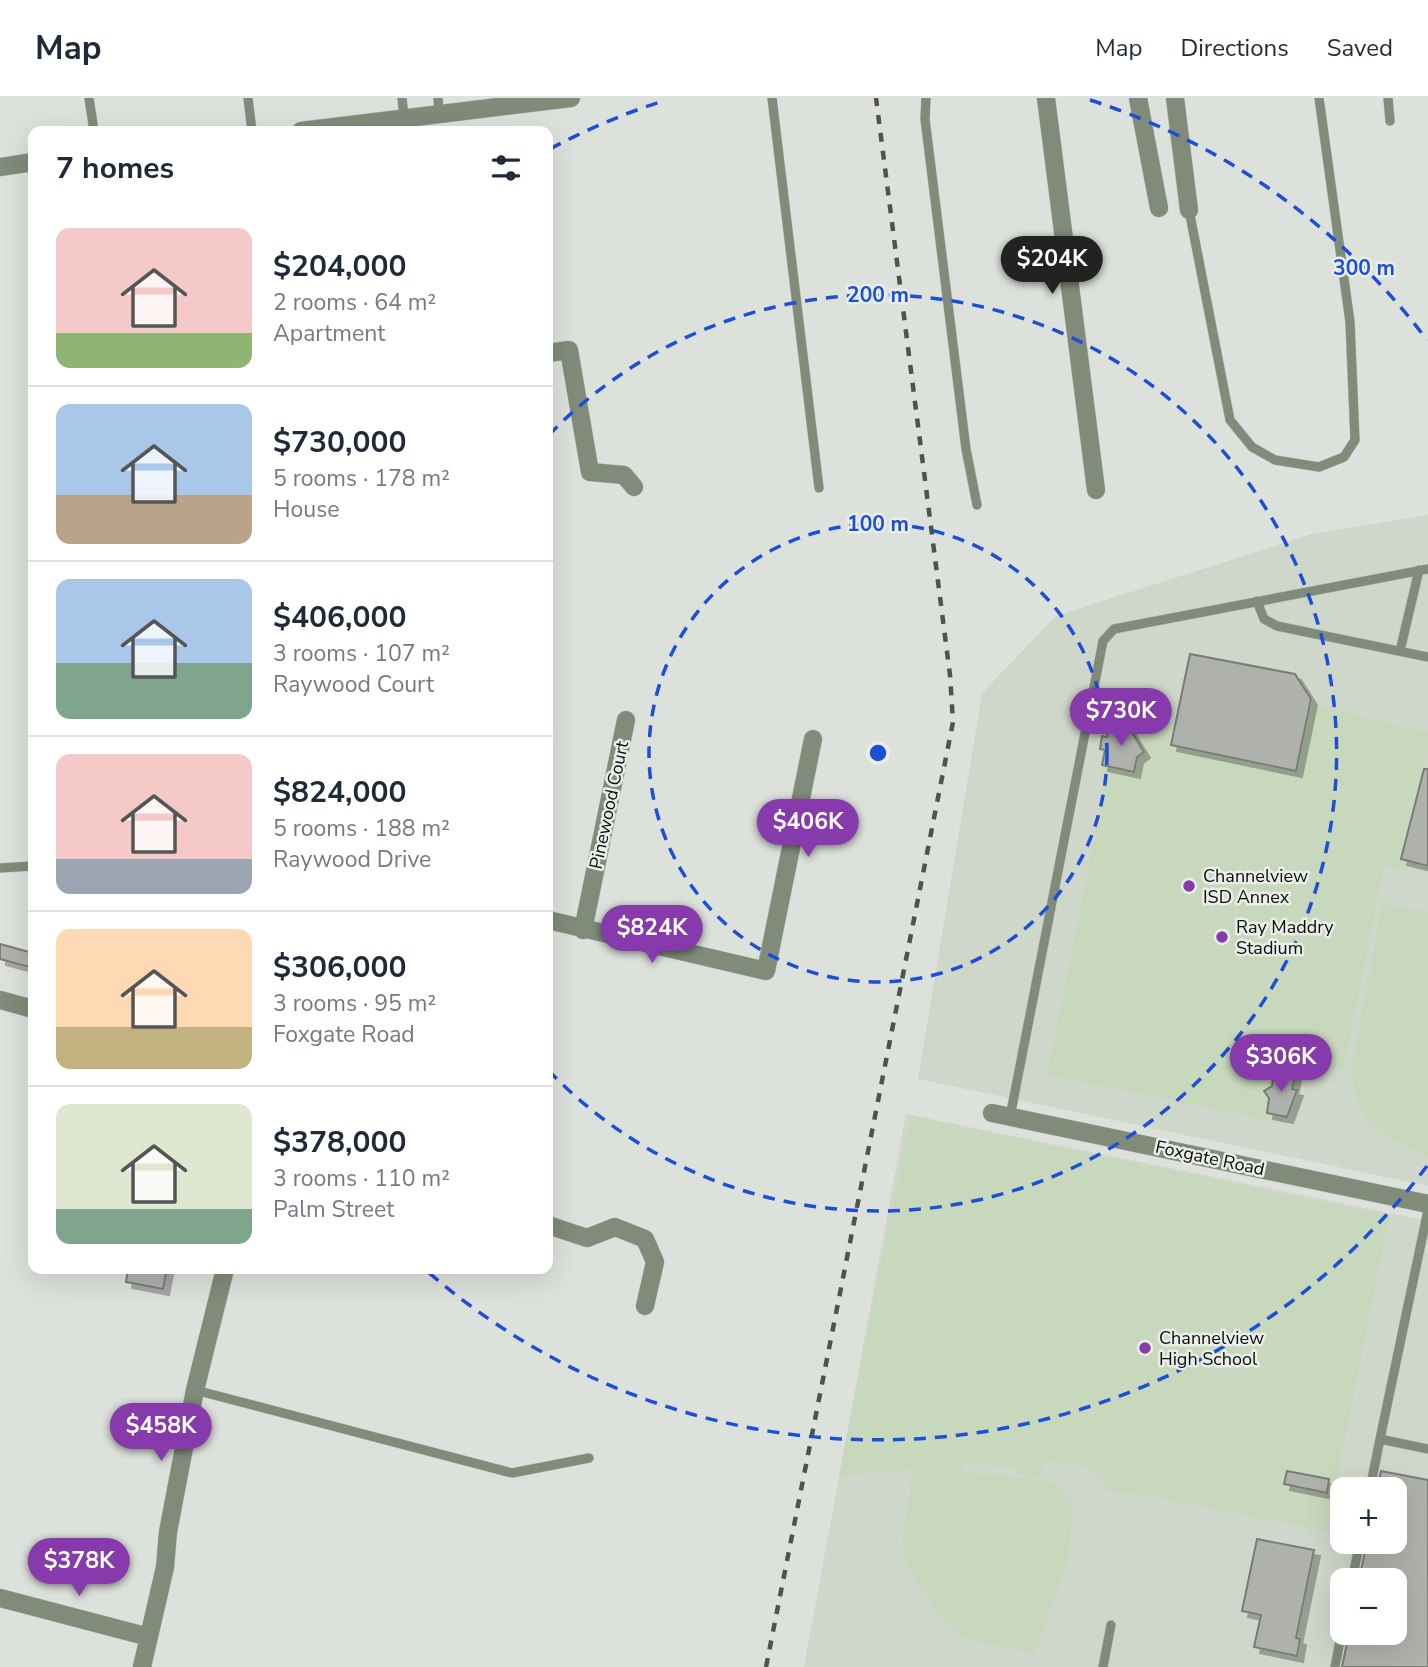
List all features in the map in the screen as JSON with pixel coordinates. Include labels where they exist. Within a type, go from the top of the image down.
[{"type":"street","points":[[338,126],[404,117],[439,106],[571,98]]},
{"type":"street","points":[[1046,98],[1096,490]]},
{"type":"street","points":[[1138,98],[1159,208]]},
{"type":"street","points":[[1175,98],[1189,210]]},
{"type":"street","points":[[0,167],[28,163]]},
{"type":"street","points":[[553,352],[569,350],[590,472],[624,475],[634,487]]},
{"type":"street","name":"Pinewood Court","points":[[583,930],[626,720]]},
{"type":"street","points":[[553,921],[766,971],[813,739]]},
{"type":"street","points":[[0,1000],[28,1008]]},
{"type":"street","name":"Foxgate Road","points":[[1001,1115],[1428,1204]]},
{"type":"street","points":[[553,1227],[587,1238],[615,1227],[645,1239],[655,1262],[645,1306]]},
{"type":"street","points":[[142,1667],[165,1567],[168,1532],[195,1390],[224,1274]]},
{"type":"street","points":[[0,1598],[149,1637]]},
{"type":"lane","points":[[89,98],[93,126]]},
{"type":"lane","points":[[248,98],[252,126]]},
{"type":"lane","points":[[402,98],[404,117]]},
{"type":"lane","points":[[772,98],[819,488]]},
{"type":"lane","points":[[926,98],[925,119],[967,449],[977,505]]},
{"type":"lane","points":[[1189,210],[1230,420],[1252,447],[1275,460],[1319,467],[1344,457],[1355,440],[1350,322],[1319,98]]},
{"type":"lane","points":[[1388,98],[1390,121]]},
{"type":"lane","points":[[1001,1115],[1103,641],[1114,629],[1423,569],[1400,652]]},
{"type":"lane","points":[[1256,601],[1264,619],[1277,626],[1428,657]]},
{"type":"lane","points":[[0,868],[28,866]]},
{"type":"lane","points":[[1372,1477],[1428,1210]]},
{"type":"lane","points":[[1418,1260],[1428,1262]]},
{"type":"lane","points":[[195,1390],[512,1473],[589,1458]]},
{"type":"lane","points":[[1380,1439],[1428,1449]]},
{"type":"lane","points":[[1103,1667],[1111,1625]]},
{"type":"lane","points":[[1335,1667],[1339,1645]]},
{"type":"shaded area","name":"Channelview ISD Annex","points":[[1428,515],[1428,1186],[918,1079],[982,693],[1056,616],[1312,534]]},
{"type":"shaded area","name":"Channelview High School","points":[[906,1114],[1428,1221],[1428,1667],[804,1667]]},
{"type":"green space","name":"Ray Maddry Stadium","points":[[1190,654],[1295,674],[1311,699],[1310,704],[1428,733],[1428,751],[1401,859],[1410,861],[1407,871],[1384,866],[1343,1072],[1298,1062],[1292,1088],[1297,1090],[1294,1104],[1290,1103],[1284,1123],[1047,1075],[1107,776],[1100,774],[1104,751],[1100,749],[1102,736],[1107,737],[1112,710],[1176,723]]},
{"type":"green space","points":[[1382,905],[1428,911],[1428,1157],[1396,1141],[1371,1124],[1357,1102],[1351,1069]]},
{"type":"green space","name":"Channelview High School","points":[[910,1116],[1389,1216],[1338,1477],[1330,1477],[1330,1516],[1327,1531],[1128,1492],[1105,1491],[1105,1485],[1091,1468],[1044,1460],[1041,1477],[1015,1472],[1016,1467],[963,1464],[963,1473],[1035,1479],[1056,1486],[1073,1505],[1067,1563],[1035,1654],[970,1640],[939,1616],[910,1570],[902,1545],[913,1469],[839,1476]]},
{"type":"building","points":[[1190,654],[1295,674],[1311,699],[1296,771],[1171,745]]},
{"type":"building","points":[[1110,723],[1128,726],[1144,752],[1137,757],[1134,772],[1102,765],[1105,750],[1100,749],[1102,736],[1107,737]]},
{"type":"building","points":[[1424,769],[1428,769],[1428,866],[1401,859]]},
{"type":"building","points":[[0,944],[28,952],[28,967],[0,959]]},
{"type":"building","points":[[1274,1071],[1295,1075],[1292,1089],[1297,1090],[1287,1117],[1267,1113],[1269,1098],[1264,1091],[1272,1086]]},
{"type":"building","points":[[127,1274],[166,1274],[163,1289],[126,1282]]},
{"type":"building","points":[[1287,1471],[1329,1479],[1327,1493],[1284,1484]]},
{"type":"building","points":[[1381,1471],[1428,1480],[1428,1667],[1342,1667],[1347,1645],[1407,1645],[1407,1568],[1362,1568],[1364,1554],[1407,1554],[1407,1477],[1380,1477]]},
{"type":"building","points":[[1257,1539],[1314,1550],[1296,1638],[1300,1639],[1297,1656],[1254,1647],[1261,1615],[1242,1611]]},
{"type":"railway","points":[[766,1667],[953,722],[950,675],[876,98]]},
{"type":"place","name":"Channelview ISD Annex","points":[[1189,886]]},
{"type":"place","name":"Ray Maddry Stadium","points":[[1222,937]]},
{"type":"place","name":"Channelview High School","points":[[1145,1348]]}]
